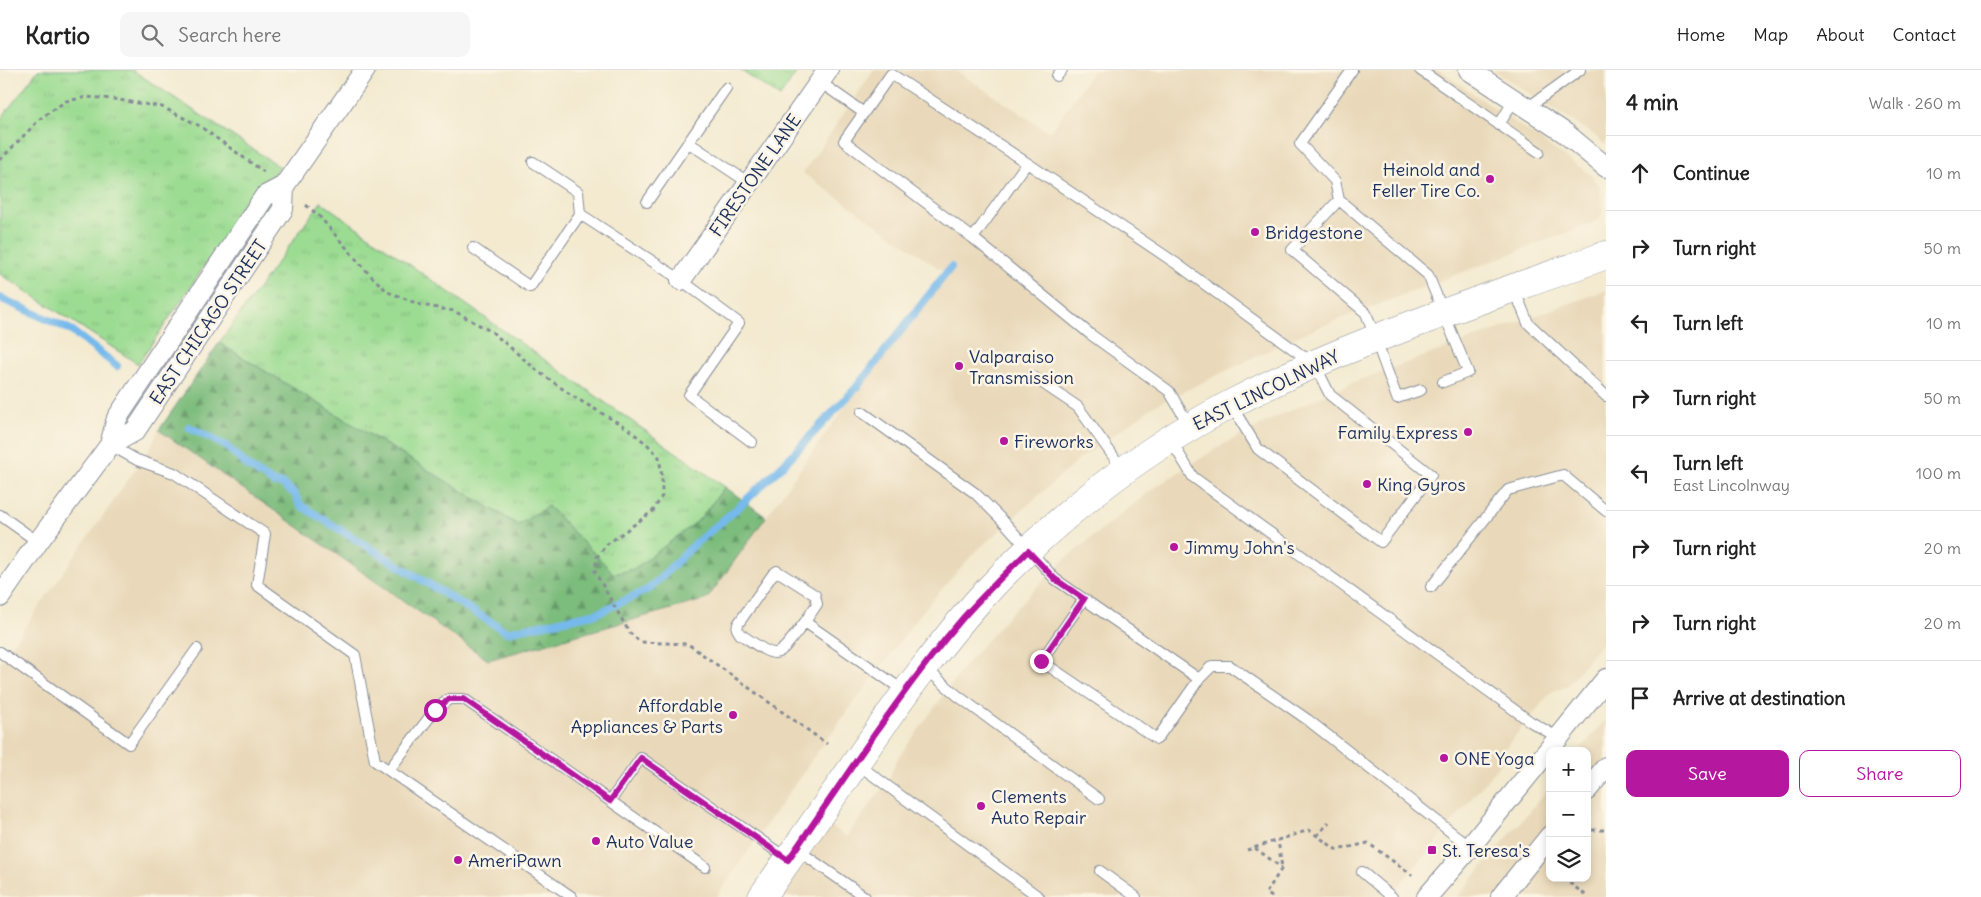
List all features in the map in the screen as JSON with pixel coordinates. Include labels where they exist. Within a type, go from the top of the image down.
[{"type":"main road","name":"EAST LINCOLNWAY","points":[[762,897],[905,692],[963,618],[1028,551],[1091,496],[1180,433],[1230,404],[1315,365],[1376,340],[1606,255]]},
{"type":"street","name":"EAST CHICAGO STREET","points":[[0,597],[110,445],[117,418],[265,196],[284,186],[365,70]]},
{"type":"street","points":[[1469,70],[1564,133],[1606,166]]},
{"type":"street","name":"FIRESTONE LANE","points":[[681,280],[824,76]]},
{"type":"street","points":[[1427,897],[1470,847],[1606,679]]},
{"type":"street","points":[[1591,785],[1606,767]]},
{"type":"street","points":[[1500,897],[1549,837]]},
{"type":"lane","points":[[1352,70],[1300,144],[1335,181],[1339,200],[1428,275],[1468,372],[1443,382]]},
{"type":"lane","points":[[1420,70],[1539,152]]},
{"type":"lane","points":[[1499,125],[1521,104],[1580,70]]},
{"type":"lane","points":[[1230,404],[1258,449],[1382,542],[1431,475],[1330,395],[1315,365],[1177,264],[891,74],[844,141],[973,238],[1090,334],[1169,391],[1193,478],[1531,722],[1559,738]]},
{"type":"lane","points":[[824,76],[864,113]]},
{"type":"lane","points":[[647,202],[726,88]]},
{"type":"lane","points":[[689,143],[749,183]]},
{"type":"lane","points":[[473,248],[530,287],[580,214],[578,192],[533,162]]},
{"type":"lane","points":[[973,238],[1027,163]]},
{"type":"lane","points":[[1339,200],[1292,250],[1366,313],[1397,398],[1421,390]]},
{"type":"lane","points":[[580,214],[681,280],[739,323],[689,395],[752,442]]},
{"type":"lane","points":[[1514,288],[1528,324],[1606,396]]},
{"type":"lane","points":[[1032,376],[1078,407],[1124,471]]},
{"type":"lane","points":[[862,412],[975,493],[1005,522],[1028,551],[1055,579],[1199,679]]},
{"type":"lane","points":[[110,445],[137,460],[174,473],[265,534],[257,585],[355,655],[375,761],[572,897]]},
{"type":"lane","points":[[1431,587],[1508,490],[1563,475],[1606,511]]},
{"type":"lane","points":[[0,515],[38,542]]},
{"type":"lane","points":[[777,571],[782,572],[816,595],[817,604],[805,622],[782,651],[776,654],[769,653],[740,634],[737,629],[738,624],[772,574],[777,571]]},
{"type":"lane","points":[[1084,599],[1041,661],[1157,739],[1199,679],[1212,666],[1230,666],[1308,720],[1470,847]]},
{"type":"lane","points":[[805,622],[905,692]]},
{"type":"lane","points":[[0,652],[129,744],[197,650]]},
{"type":"lane","points":[[924,668],[958,696],[1099,799]]},
{"type":"lane","points":[[389,770],[435,710],[449,699],[464,699],[705,867]]},
{"type":"lane","points":[[610,801],[641,758],[792,854],[865,897]]},
{"type":"lane","points":[[856,763],[1039,897]]},
{"type":"lane","points":[[1100,871],[1136,897]]},
{"type":"lane","points":[[1362,872],[1392,897]]},
{"type":"path","points":[[0,160],[41,118],[66,101],[87,97],[113,98],[162,107],[198,125],[284,186],[319,216],[369,274],[388,292],[421,305],[454,311],[492,332],[539,372],[574,397],[627,428],[648,445],[659,458],[662,496],[653,511],[606,545],[597,557],[595,572],[629,632],[640,642],[688,644],[827,744]]},
{"type":"path","points":[[1317,836],[1329,822]]},
{"type":"path","points":[[1247,850],[1309,830],[1337,850],[1368,843],[1412,876]]},
{"type":"path","points":[[1592,830],[1606,830]]},
{"type":"path","points":[[1272,897],[1266,893],[1282,868],[1278,840]]},
{"type":"path","points":[[1255,847],[1282,868]]},
{"type":"path","points":[[1568,882],[1588,897]]},
{"type":"shaded area","points":[[874,70],[955,70],[1050,133],[1094,70],[1439,70],[1591,175],[1600,187],[1602,211],[1600,218],[1594,222],[1306,332],[1154,406],[1077,461],[972,555],[920,614],[818,751],[716,897],[4,897],[0,894],[0,663],[149,450],[159,430],[488,660],[707,599],[943,271],[803,173]]},
{"type":"shaded area","points":[[1493,70],[1606,70],[1606,145],[1593,134]]},
{"type":"shaded area","points":[[1606,290],[1606,637],[1567,686],[1551,692],[1502,752],[1501,763],[1390,897],[762,897],[818,817],[847,837],[889,779],[897,759],[968,662],[1011,613],[1064,560],[1154,488],[1222,445],[1278,416],[1357,381]]},
{"type":"shaded area","points":[[1606,719],[1606,897],[1457,897],[1546,792],[1546,882],[1591,882],[1591,747],[1582,747]]},
{"type":"green space","points":[[38,70],[132,70],[280,167],[259,186],[138,364],[0,274],[0,120]]},
{"type":"green space","points":[[740,70],[798,70],[780,97]]},
{"type":"green space","points":[[321,202],[725,487],[698,521],[634,569],[614,574],[548,506],[518,525],[219,343]]},
{"type":"green space","points":[[219,343],[518,525],[548,506],[614,574],[634,569],[698,521],[725,487],[766,517],[707,599],[488,660],[159,430]]},
{"type":"waterway","points":[[189,427],[226,446],[249,467],[274,483],[282,484],[294,493],[300,505],[507,632],[598,613],[649,589],[696,543],[740,506],[783,465],[856,388],[951,267]]},
{"type":"waterway","points":[[0,298],[69,329],[117,366]]},
{"type":"place","name":"Heinold and Feller Tire Co.","points":[[1490,179]]},
{"type":"place","name":"Bridgestone","points":[[1255,232]]},
{"type":"place","name":"Valparaiso Transmission","points":[[959,366]]},
{"type":"place","name":"Family Express","points":[[1468,432]]},
{"type":"place","name":"Fireworks","points":[[1004,441]]},
{"type":"place","name":"King Gyros","points":[[1367,484]]},
{"type":"place","name":"Jimmy John's","points":[[1174,547]]},
{"type":"place","name":"Affordable Appliances & Parts","points":[[733,715]]},
{"type":"place","name":"ONE Yoga","points":[[1444,758]]},
{"type":"place","name":"Clements Auto Repair","points":[[981,806]]},
{"type":"place","name":"Auto Value","points":[[596,841]]},
{"type":"place","name":"St. Teresa's","points":[[1432,850]]},
{"type":"place","name":"AmeriPawn","points":[[458,860]]},
{"type":"route","points":[[435,710],[449,699],[464,699],[610,801],[641,758],[788,860],[905,692],[945,640],[982,597],[1028,551],[1055,579],[1084,599],[1041,661]]}]
